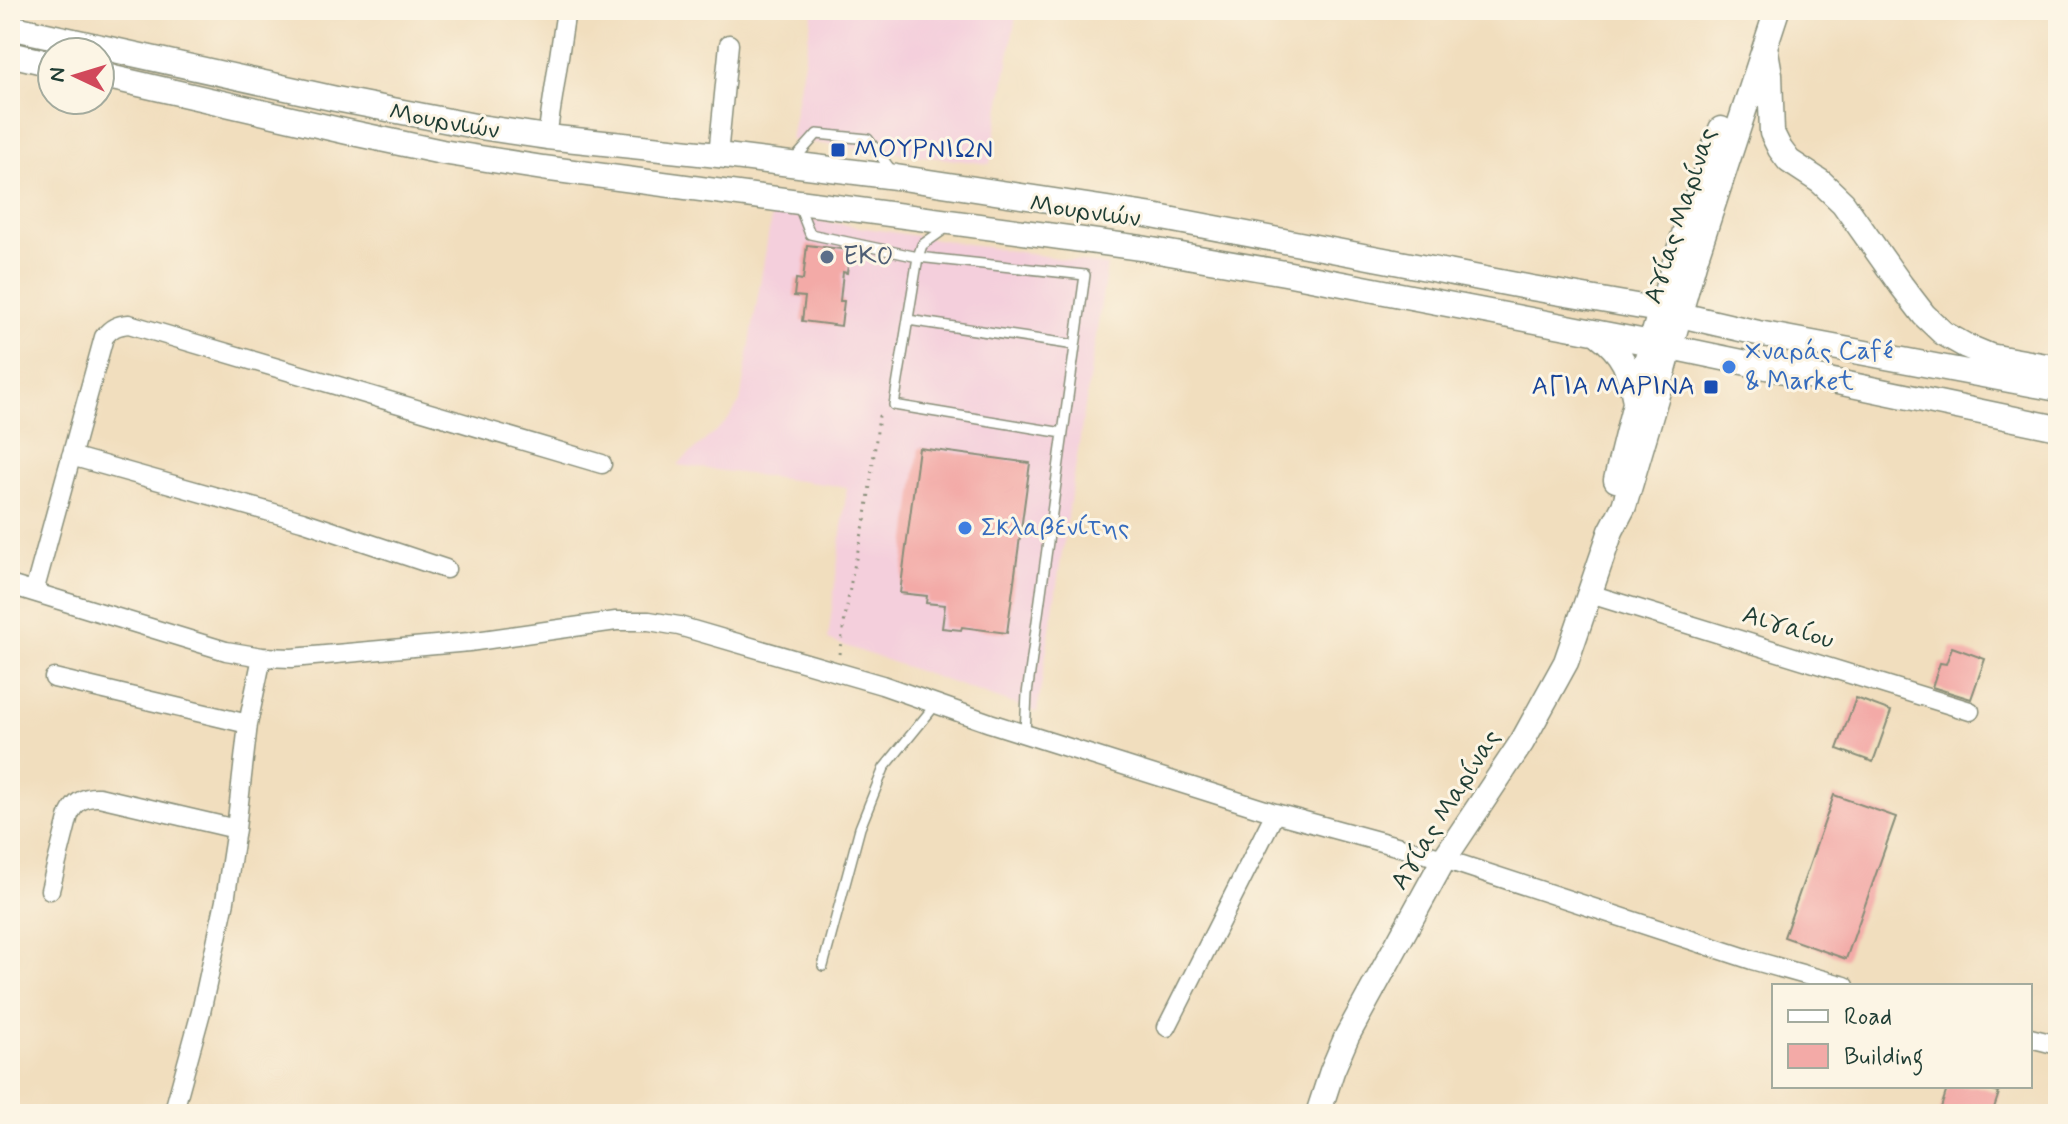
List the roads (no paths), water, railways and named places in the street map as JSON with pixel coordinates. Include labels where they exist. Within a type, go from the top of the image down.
[{"type":"main road","name":"Αγίας Μαρίνας","points":[[1684,262],[1700,184],[1764,10]]},
{"type":"main road","name":"Αγίας Μαρίνας","points":[[1318,1114],[1347,1036],[1444,859],[1522,742],[1566,662],[1611,531],[1624,506],[1644,405],[1684,262],[1777,10]]},
{"type":"main road","name":"Μουρνιών","points":[[10,27],[336,99],[480,127],[791,163],[1147,215],[1669,312],[2058,389]]},
{"type":"main road","points":[[1765,46],[1770,74],[1772,133],[1780,149],[1789,161],[1821,182],[1843,203],[1924,315],[1943,333],[1990,356],[2058,368]]},
{"type":"main road","points":[[10,54],[36,60]]},
{"type":"main road","name":"Μουρνιών","points":[[116,79],[442,152],[1141,248],[1256,268],[1596,333],[2058,428]]},
{"type":"main road","points":[[1604,301],[1629,298],[1684,262],[1702,301],[1712,315],[1729,326]]},
{"type":"main road","points":[[1596,333],[1612,345],[1623,359],[1644,405],[1677,374],[1729,360]]},
{"type":"street","points":[[547,137],[566,10]]},
{"type":"street","points":[[718,155],[729,44]]},
{"type":"street","points":[[34,592],[104,337],[110,328],[119,325],[129,324],[602,464]]},
{"type":"street","points":[[71,456],[302,521],[446,569]]},
{"type":"street","points":[[10,585],[226,651],[262,657],[292,658],[469,642],[616,621],[649,621],[679,626],[836,671],[1275,813],[1444,859],[1752,960],[1838,984]]},
{"type":"street","name":"Αιγαίου","points":[[1590,594],[1970,711]]},
{"type":"street","points":[[173,1114],[204,998],[225,901],[248,724],[262,657]]},
{"type":"street","points":[[54,678],[248,724]]},
{"type":"street","points":[[50,890],[69,815],[74,805],[91,796],[236,829]]},
{"type":"street","points":[[1167,1027],[1275,813]]},
{"type":"street","points":[[2032,1038],[2058,1045]]},
{"type":"lane","points":[[791,163],[817,134],[868,139],[896,177]]},
{"type":"lane","points":[[798,202],[810,234],[918,257],[1085,275],[1027,694],[1025,733]]},
{"type":"lane","points":[[956,222],[922,245],[894,405],[1063,433]]},
{"type":"lane","points":[[908,320],[1075,345]]},
{"type":"lane","points":[[823,966],[860,828],[884,768],[937,703]]},
{"type":"place","name":"ΜΟΥΡΝΙΩΝ","points":[[838,150]]},
{"type":"place","name":"EKO","points":[[827,257]]},
{"type":"place","name":"Χναράς Café & Market","points":[[1729,367]]},
{"type":"place","name":"ΑΓΙΑ ΜΑΡΙΝΑ","points":[[1711,387]]},
{"type":"place","name":"Σκλαβενίτης","points":[[965,528]]}]
